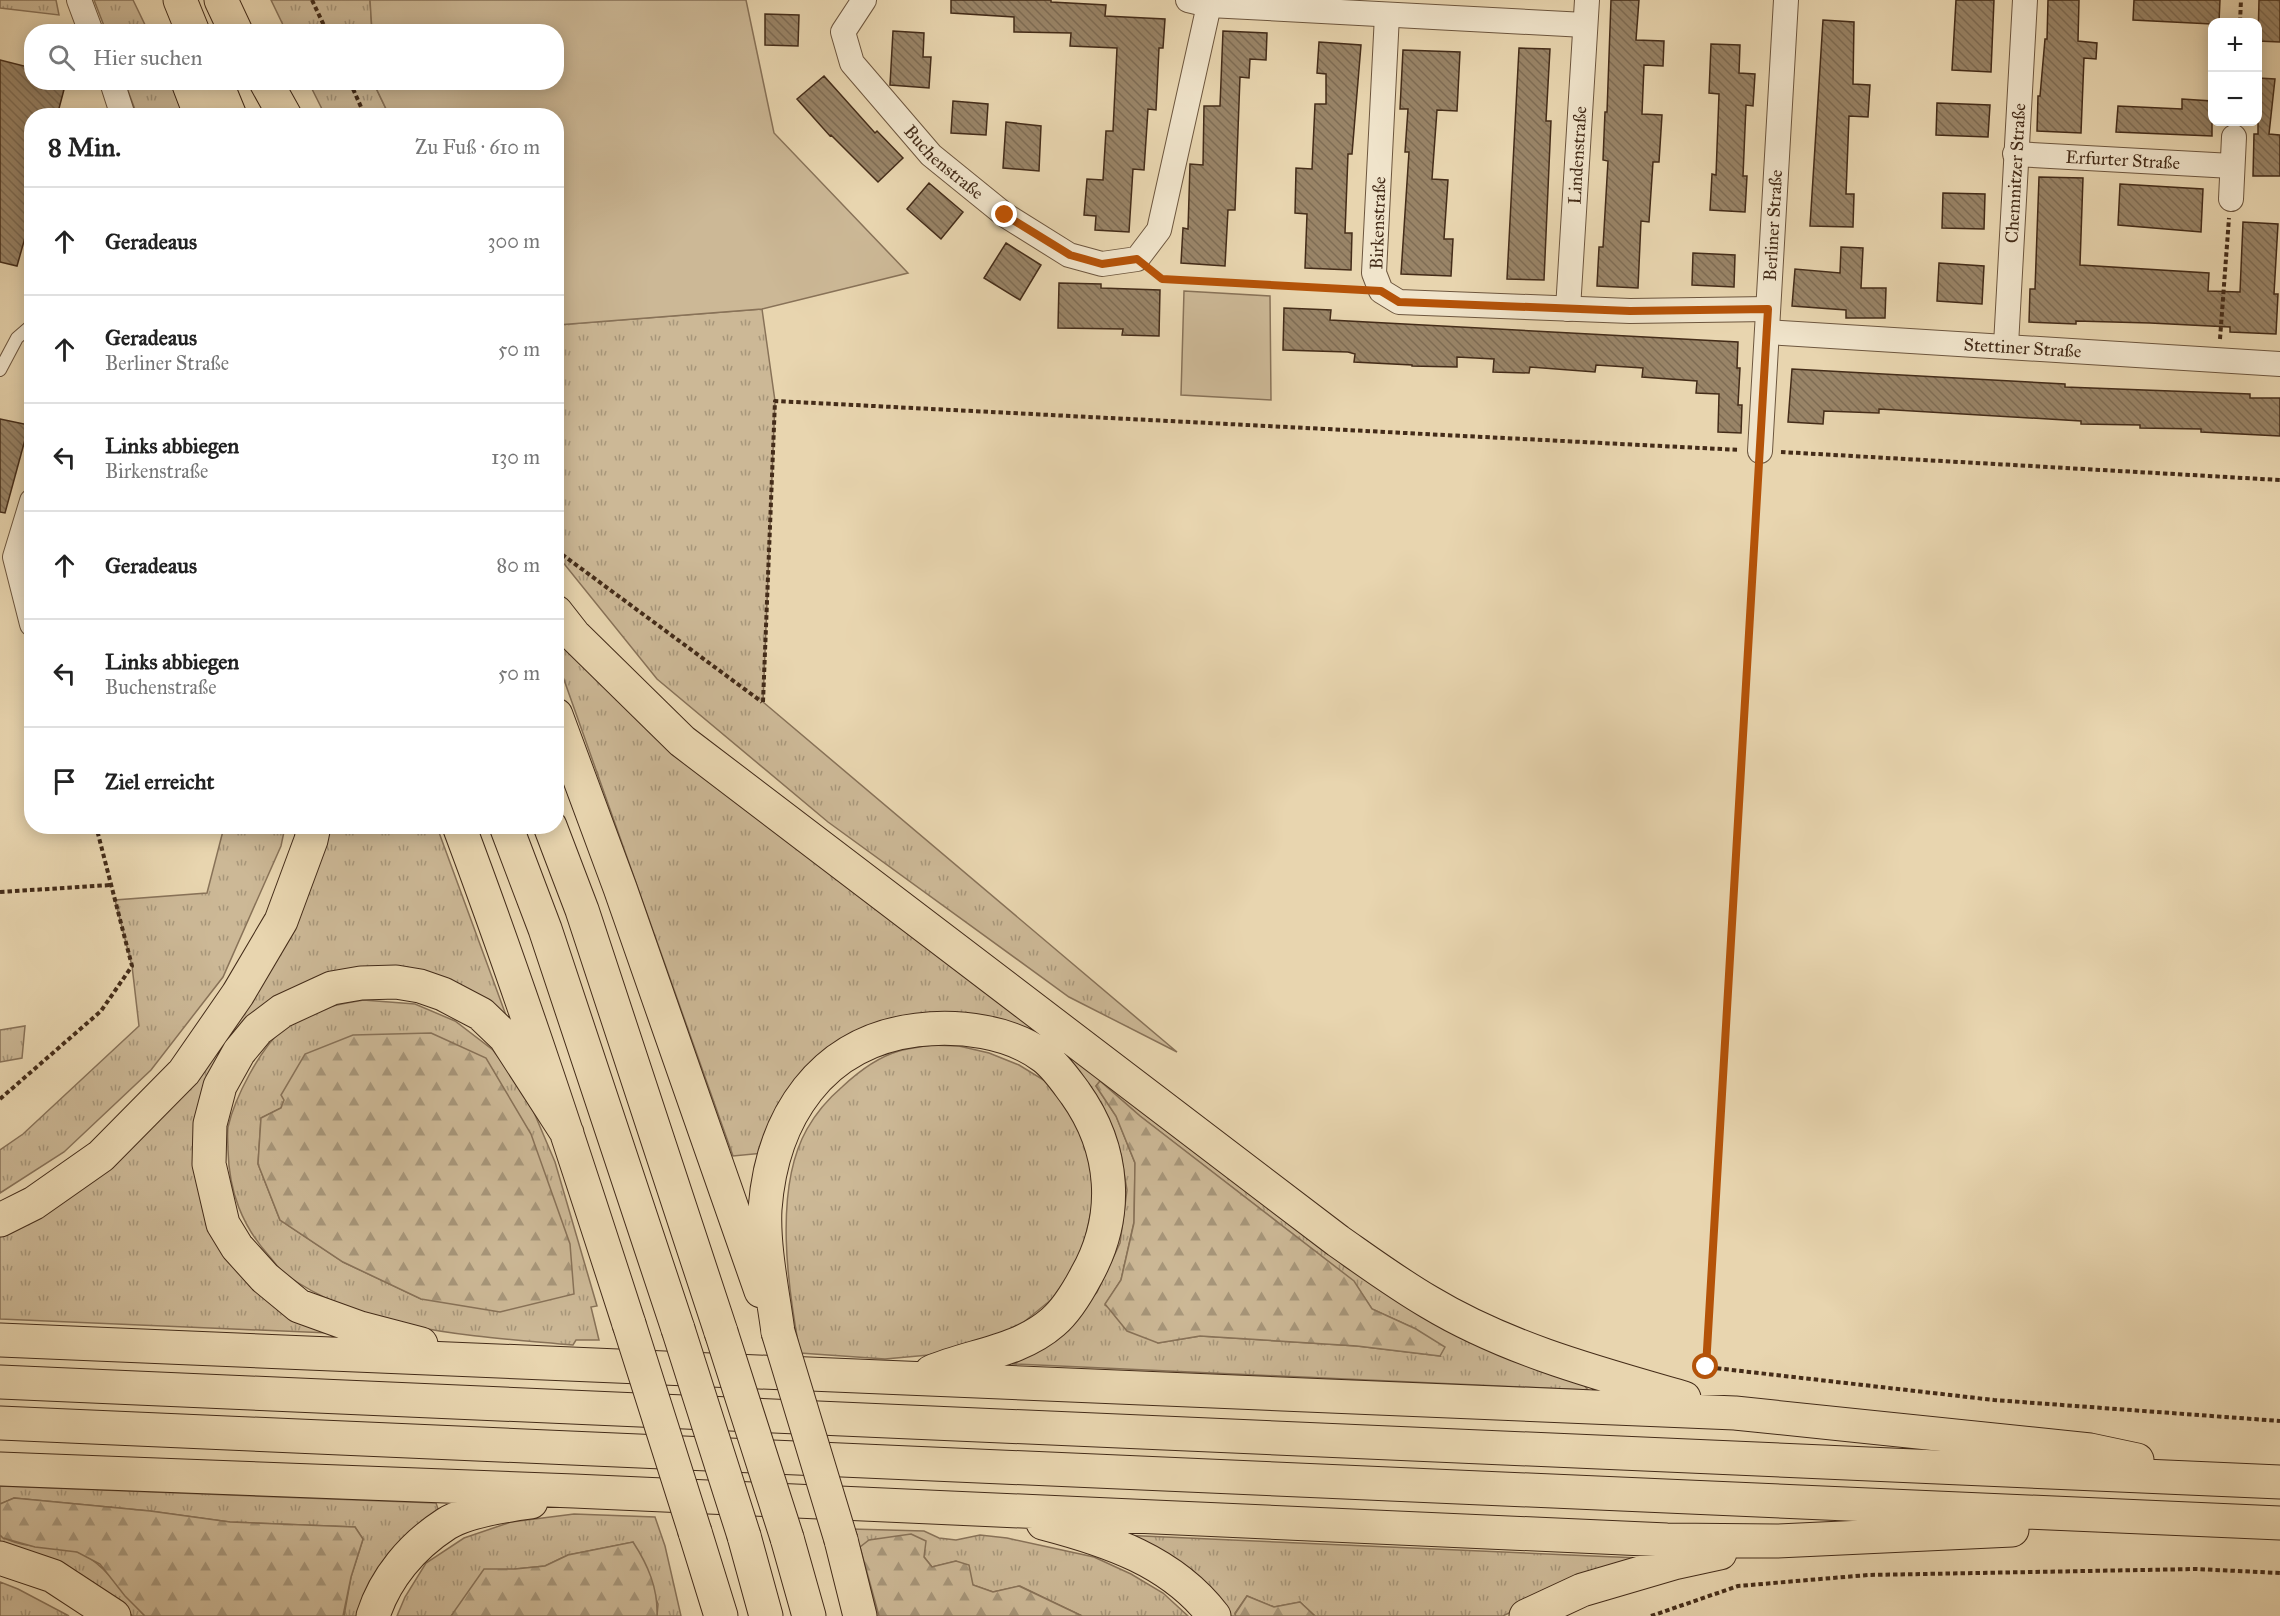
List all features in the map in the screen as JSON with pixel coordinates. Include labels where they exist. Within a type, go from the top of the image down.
[{"type":"highway","points":[[162,0],[166,24]]},
{"type":"highway","points":[[180,0],[190,24]]},
{"type":"highway","points":[[221,0],[232,24]]},
{"type":"highway","points":[[191,90],[198,108]]},
{"type":"highway","points":[[219,90],[227,108]]},
{"type":"highway","points":[[260,90],[268,108]]},
{"type":"highway","points":[[270,90],[281,108]]},
{"type":"highway","points":[[564,622],[574,635],[682,741],[1338,1241],[1429,1302],[1487,1331],[1546,1356],[1605,1376],[1735,1413]]},
{"type":"highway","points":[[564,737],[620,888],[750,1263],[778,1332],[841,1540],[860,1616]]},
{"type":"highway","points":[[0,1220],[34,1203],[101,1156],[184,1071],[238,994],[281,921],[313,834]]},
{"type":"highway","points":[[462,834],[567,1133],[721,1616]]},
{"type":"highway","points":[[510,834],[545,928],[678,1329],[744,1536],[766,1616]]},
{"type":"highway","points":[[553,834],[582,910],[721,1332],[787,1538],[808,1616]]},
{"type":"highway","points":[[487,1360],[360,1328],[299,1305],[265,1278],[237,1247],[223,1224],[217,1203],[208,1164],[210,1124],[220,1086],[239,1052],[258,1029],[282,1011],[332,988],[361,983],[396,982],[420,986],[443,994],[480,1014],[505,1037],[567,1133]]},
{"type":"highway","points":[[778,1332],[765,1211],[777,1143],[791,1113],[809,1088],[832,1065],[853,1050],[876,1039],[906,1032],[933,1028],[961,1029],[987,1033],[1014,1042],[1045,1057],[1065,1079],[1094,1123],[1104,1151],[1109,1182],[1108,1220],[1098,1257],[1076,1295],[1053,1322],[1018,1345],[954,1362],[915,1378]]},
{"type":"highway","points":[[0,1340],[1735,1413],[2090,1450],[2236,1480]]},
{"type":"highway","points":[[0,1382],[2280,1482]]},
{"type":"highway","points":[[0,1423],[2280,1523]]},
{"type":"highway","points":[[0,1469],[986,1508],[1655,1539],[1777,1541],[2026,1530],[2114,1515]]},
{"type":"highway","points":[[373,1616],[379,1596],[406,1556],[448,1523],[499,1506],[543,1500],[574,1491]]},
{"type":"highway","points":[[986,1508],[1125,1548],[1157,1565],[1180,1581],[1204,1603],[1214,1616]]},
{"type":"highway","points":[[697,1539],[701,1616]]},
{"type":"highway","points":[[1526,1616],[1594,1587],[1674,1563],[1777,1541]]},
{"type":"highway","points":[[0,1558],[53,1576],[114,1616]]},
{"type":"street","points":[[79,0],[88,24]]},
{"type":"street","name":"Buchenstraße","points":[[864,0],[843,32],[852,63],[931,155],[1005,215],[1070,255],[1102,264],[1137,259]]},
{"type":"street","name":"Lindenstraße","points":[[1568,309],[1587,0]]},
{"type":"street","name":"Berliner Straße","points":[[1760,451],[1786,0]]},
{"type":"street","name":"Chemnitzer Straße","points":[[2006,345],[2025,0]]},
{"type":"street","points":[[1137,259],[1159,230],[1198,2],[1585,25]]},
{"type":"street","name":"Birkenstraße","points":[[1387,15],[1374,273],[1381,291],[1399,302],[1630,311],[1768,320]]},
{"type":"street","points":[[115,90],[120,108]]},
{"type":"street","points":[[2230,199],[2234,137]]},
{"type":"street","name":"Erfurter Straße","points":[[2015,154],[2232,166]]},
{"type":"street","name":"Stettiner Straße","points":[[1768,320],[2006,345],[2280,364]]},
{"type":"street","points":[[24,527],[15,557],[24,592]]},
{"type":"lane","points":[[0,370],[17,338],[24,332]]},
{"type":"path","points":[[312,0],[323,24]]},
{"type":"path","points":[[2240,18],[2241,0]]},
{"type":"path","points":[[354,90],[361,108]]},
{"type":"path","points":[[2218,361],[2230,199]]},
{"type":"path","points":[[1137,259],[1162,279],[1381,291]]},
{"type":"path","points":[[564,556],[763,702],[775,401],[2280,480]]},
{"type":"path","points":[[1760,451],[1706,1367],[1994,1400],[2280,1421]]},
{"type":"path","points":[[0,1099],[101,1011],[132,966],[98,834]]},
{"type":"path","points":[[0,892],[111,885]]},
{"type":"path","points":[[1651,1616],[1738,1586],[1869,1575],[2196,1569],[2280,1573]]},
{"type":"green space","points":[[0,0],[56,0],[59,15],[0,8]]},
{"type":"green space","points":[[94,0],[133,0],[145,24],[103,24]]},
{"type":"green space","points":[[271,0],[370,0],[372,24],[283,24]]},
{"type":"green space","points":[[370,0],[746,0],[774,133],[908,273],[762,309],[564,324],[564,108],[386,108],[377,90],[564,90],[564,24],[372,24]]},
{"type":"green space","points":[[128,90],[174,90],[180,108],[134,108]]},
{"type":"green space","points":[[312,90],[377,90],[386,108],[322,108]]},
{"type":"green space","points":[[1184,291],[1270,296],[1271,400],[1181,395]]},
{"type":"green space","points":[[762,309],[775,401],[763,702],[1177,1052],[1069,997],[828,822],[657,679],[564,564],[564,324]]},
{"type":"green space","points":[[564,634],[1193,1147],[1584,1385],[1588,1390],[1014,1364],[1058,1337],[1097,1292],[1120,1243],[1127,1190],[1121,1155],[1110,1123],[1071,1066],[873,1026],[764,1153],[733,1156],[564,680]],"holes":[[[1100,1081],[1140,1116],[1353,1281],[1372,1309],[1416,1329],[1440,1356],[1357,1346],[1200,1336],[1158,1343],[1105,1305],[1121,1280],[1134,1222],[1135,1163],[1116,1116],[1096,1086]]]},
{"type":"green space","points":[[222,834],[284,834],[281,846],[223,977],[151,1070],[64,1152],[0,1193],[0,1150],[23,1134],[139,1026],[132,966],[115,900],[207,893]]},
{"type":"green space","points":[[321,834],[440,834],[511,1029],[450,985],[281,997],[196,1170],[328,1333],[0,1319],[0,1235],[114,1159]]},
{"type":"green space","points":[[363,1000],[415,1004],[455,1021],[493,1050],[527,1096],[555,1162],[597,1306],[591,1307],[599,1340],[576,1340],[573,1345],[461,1334],[387,1320],[351,1309],[317,1294],[285,1274],[260,1245],[239,1208],[231,1180],[228,1130],[236,1102],[257,1061],[283,1029],[311,1012]],"holes":[[[284,1100],[421,1299],[343,1262],[280,1220],[258,1164],[261,1118],[281,1108]]]},
{"type":"green space","points":[[25,1026],[22,1058],[0,1062],[0,1030]]},
{"type":"green space","points":[[431,1033],[486,1058],[531,1134],[570,1244],[574,1294],[500,1312],[421,1299],[343,1262],[280,1220],[258,1164],[261,1118],[281,1108],[284,1100],[281,1095],[305,1054],[353,1035]]},
{"type":"green space","points":[[931,1045],[959,1046],[989,1053],[1019,1065],[1047,1082],[1067,1108],[1084,1140],[1092,1173],[1093,1203],[1081,1257],[1052,1299],[1014,1330],[929,1355],[885,1359],[800,1353],[791,1299],[786,1240],[790,1180],[796,1153],[818,1112],[855,1076],[876,1061],[891,1054]]},
{"type":"green space","points":[[1100,1081],[1140,1116],[1354,1281],[1372,1309],[1416,1329],[1445,1347],[1440,1356],[1357,1346],[1200,1336],[1158,1343],[1127,1331],[1105,1304],[1121,1280],[1134,1223],[1135,1163],[1116,1116],[1096,1086]]},
{"type":"green space","points":[[0,1486],[436,1503],[438,1509],[451,1510],[358,1616],[344,1616],[351,1577],[363,1539],[355,1527],[230,1522],[150,1511],[14,1498],[0,1504]]},
{"type":"green space","points":[[14,1498],[150,1511],[230,1522],[355,1527],[363,1539],[351,1577],[343,1616],[145,1616],[125,1596],[100,1564],[77,1552],[35,1547],[3,1538],[0,1535],[0,1504]]},
{"type":"green space","points":[[574,1514],[655,1517],[665,1546],[681,1616],[657,1616],[658,1604],[633,1542],[568,1555],[545,1566],[515,1569],[451,1616],[397,1616],[405,1597],[426,1563],[464,1538],[511,1522]]},
{"type":"green space","points":[[851,1529],[924,1531],[939,1538],[956,1540],[980,1535],[1007,1538],[1094,1557],[1131,1574],[1163,1593],[1188,1616],[1082,1616],[1020,1586],[993,1592],[973,1585],[956,1561],[932,1567],[924,1557],[860,1547],[879,1616],[876,1616]]},
{"type":"green space","points":[[911,1534],[926,1541],[924,1557],[932,1567],[956,1561],[969,1565],[973,1585],[993,1592],[1019,1586],[1082,1616],[879,1616],[860,1547],[869,1540]]},
{"type":"green space","points":[[0,1535],[19,1543],[69,1550],[87,1556],[105,1571],[145,1616],[133,1616],[70,1578],[0,1546]]},
{"type":"green space","points":[[1120,1535],[1662,1559],[1519,1608],[1503,1616],[1315,1616],[1300,1602],[1274,1607],[1247,1596],[1235,1613],[1236,1616],[1229,1616]]},
{"type":"green space","points":[[633,1542],[651,1577],[656,1596],[657,1616],[451,1616],[484,1569],[545,1566],[568,1555]]},
{"type":"green space","points":[[0,1582],[18,1589],[69,1616],[0,1616]]},
{"type":"green space","points":[[1247,1596],[1274,1607],[1300,1602],[1315,1616],[1236,1616],[1235,1614]]},
{"type":"building","points":[[951,0],[1051,0],[1051,2],[1106,5],[1105,16],[1165,19],[1163,48],[1159,48],[1156,110],[1148,109],[1144,170],[1133,169],[1129,232],[1095,230],[1096,216],[1084,215],[1087,179],[1103,180],[1106,131],[1113,131],[1117,48],[1070,46],[1071,33],[1014,32],[1014,17],[951,13]]},
{"type":"building","points":[[1611,0],[1639,0],[1636,40],[1664,41],[1663,66],[1644,65],[1642,114],[1662,115],[1659,162],[1653,162],[1649,222],[1641,221],[1638,288],[1597,286],[1599,247],[1603,247],[1608,161],[1603,160]]},
{"type":"building","points":[[1956,0],[1994,0],[1991,72],[1952,70]]},
{"type":"building","points":[[2048,0],[2079,0],[2078,41],[2097,43],[2096,59],[2084,58],[2081,133],[2037,131],[2038,96],[2040,96],[2045,39],[2047,39]]},
{"type":"building","points":[[2134,0],[2220,0],[2219,18],[2208,18],[2208,24],[2133,20]]},
{"type":"building","points":[[2259,0],[2280,0],[2280,42],[2262,41],[2262,18],[2259,18]]},
{"type":"building","points":[[765,14],[799,15],[798,46],[765,45]]},
{"type":"building","points":[[1823,20],[1854,22],[1853,84],[1870,85],[1868,117],[1849,116],[1846,194],[1854,194],[1853,227],[1810,226]]},
{"type":"building","points":[[893,31],[924,33],[923,57],[931,57],[929,88],[890,85]]},
{"type":"building","points":[[1223,31],[1267,33],[1266,60],[1250,59],[1249,78],[1240,77],[1235,210],[1228,210],[1225,266],[1181,263],[1183,228],[1188,229],[1190,164],[1203,165],[1204,106],[1220,106]]},
{"type":"building","points":[[1319,42],[1361,45],[1352,154],[1348,154],[1345,233],[1352,233],[1351,270],[1305,268],[1307,214],[1295,213],[1296,168],[1312,169],[1315,104],[1326,104],[1326,74],[1317,73]]},
{"type":"building","points":[[1711,44],[1740,45],[1739,73],[1755,74],[1753,106],[1746,105],[1743,176],[1747,176],[1745,212],[1710,210],[1712,174],[1716,175],[1719,94],[1709,93]]},
{"type":"building","points":[[1519,48],[1550,49],[1546,121],[1551,121],[1544,280],[1507,279]]},
{"type":"building","points":[[1403,50],[1460,52],[1457,111],[1437,110],[1432,179],[1448,180],[1444,239],[1453,239],[1451,276],[1401,274],[1409,152],[1405,152],[1408,109],[1400,109]]},
{"type":"building","points":[[0,60],[24,66],[24,90],[64,90],[59,108],[24,108],[24,241],[17,266],[0,262]]},
{"type":"building","points":[[824,76],[875,133],[877,131],[903,158],[878,182],[830,136],[797,99]]},
{"type":"building","points":[[2262,78],[2275,79],[2269,134],[2280,135],[2280,176],[2253,176],[2254,134],[2258,134],[2258,126],[2262,126]]},
{"type":"building","points":[[2182,99],[2208,101],[2208,126],[2212,126],[2212,136],[2116,132],[2118,106],[2182,109]]},
{"type":"building","points":[[953,101],[988,104],[986,135],[951,133]]},
{"type":"building","points":[[1937,103],[1990,105],[1988,137],[1936,135]]},
{"type":"building","points":[[1006,122],[1041,126],[1039,171],[1003,168]]},
{"type":"building","points":[[2039,177],[2083,178],[2080,265],[2209,273],[2208,291],[2240,292],[2243,222],[2278,224],[2274,294],[2278,294],[2276,334],[2230,332],[2230,327],[2150,323],[2029,322],[2030,289],[2035,289]]},
{"type":"building","points":[[929,183],[963,212],[941,239],[907,209]]},
{"type":"building","points":[[2120,184],[2203,189],[2201,232],[2118,225]]},
{"type":"building","points":[[1943,193],[1985,194],[1984,229],[1942,228]]},
{"type":"building","points":[[1006,243],[1041,265],[1020,300],[984,278]]},
{"type":"building","points":[[1841,247],[1863,248],[1861,288],[1886,288],[1885,318],[1846,318],[1846,310],[1792,306],[1795,269],[1840,273]]},
{"type":"building","points":[[1693,253],[1735,255],[1734,287],[1692,285]]},
{"type":"building","points":[[1939,263],[1984,266],[1982,304],[1937,301]]},
{"type":"building","points":[[1059,283],[1101,284],[1101,288],[1160,290],[1159,336],[1122,335],[1123,329],[1058,328]]},
{"type":"building","points":[[1284,308],[1331,310],[1330,320],[1738,342],[1737,368],[1740,368],[1738,405],[1742,405],[1741,433],[1718,432],[1719,394],[1696,393],[1697,381],[1642,377],[1643,368],[1596,365],[1595,372],[1530,367],[1529,373],[1493,372],[1494,359],[1457,357],[1457,367],[1412,366],[1354,362],[1355,354],[1348,352],[1283,350]]},
{"type":"building","points":[[1792,369],[2065,384],[2065,387],[2250,394],[2250,398],[2280,398],[2280,436],[1879,409],[1879,413],[1824,411],[1823,424],[1788,422]]},
{"type":"building","points":[[0,419],[24,424],[24,443],[5,513],[0,512]]},
{"type":"route","points":[[1005,215],[1070,255],[1102,264],[1137,259],[1162,279],[1381,291],[1399,302],[1630,311],[1768,309],[1706,1367]]}]
